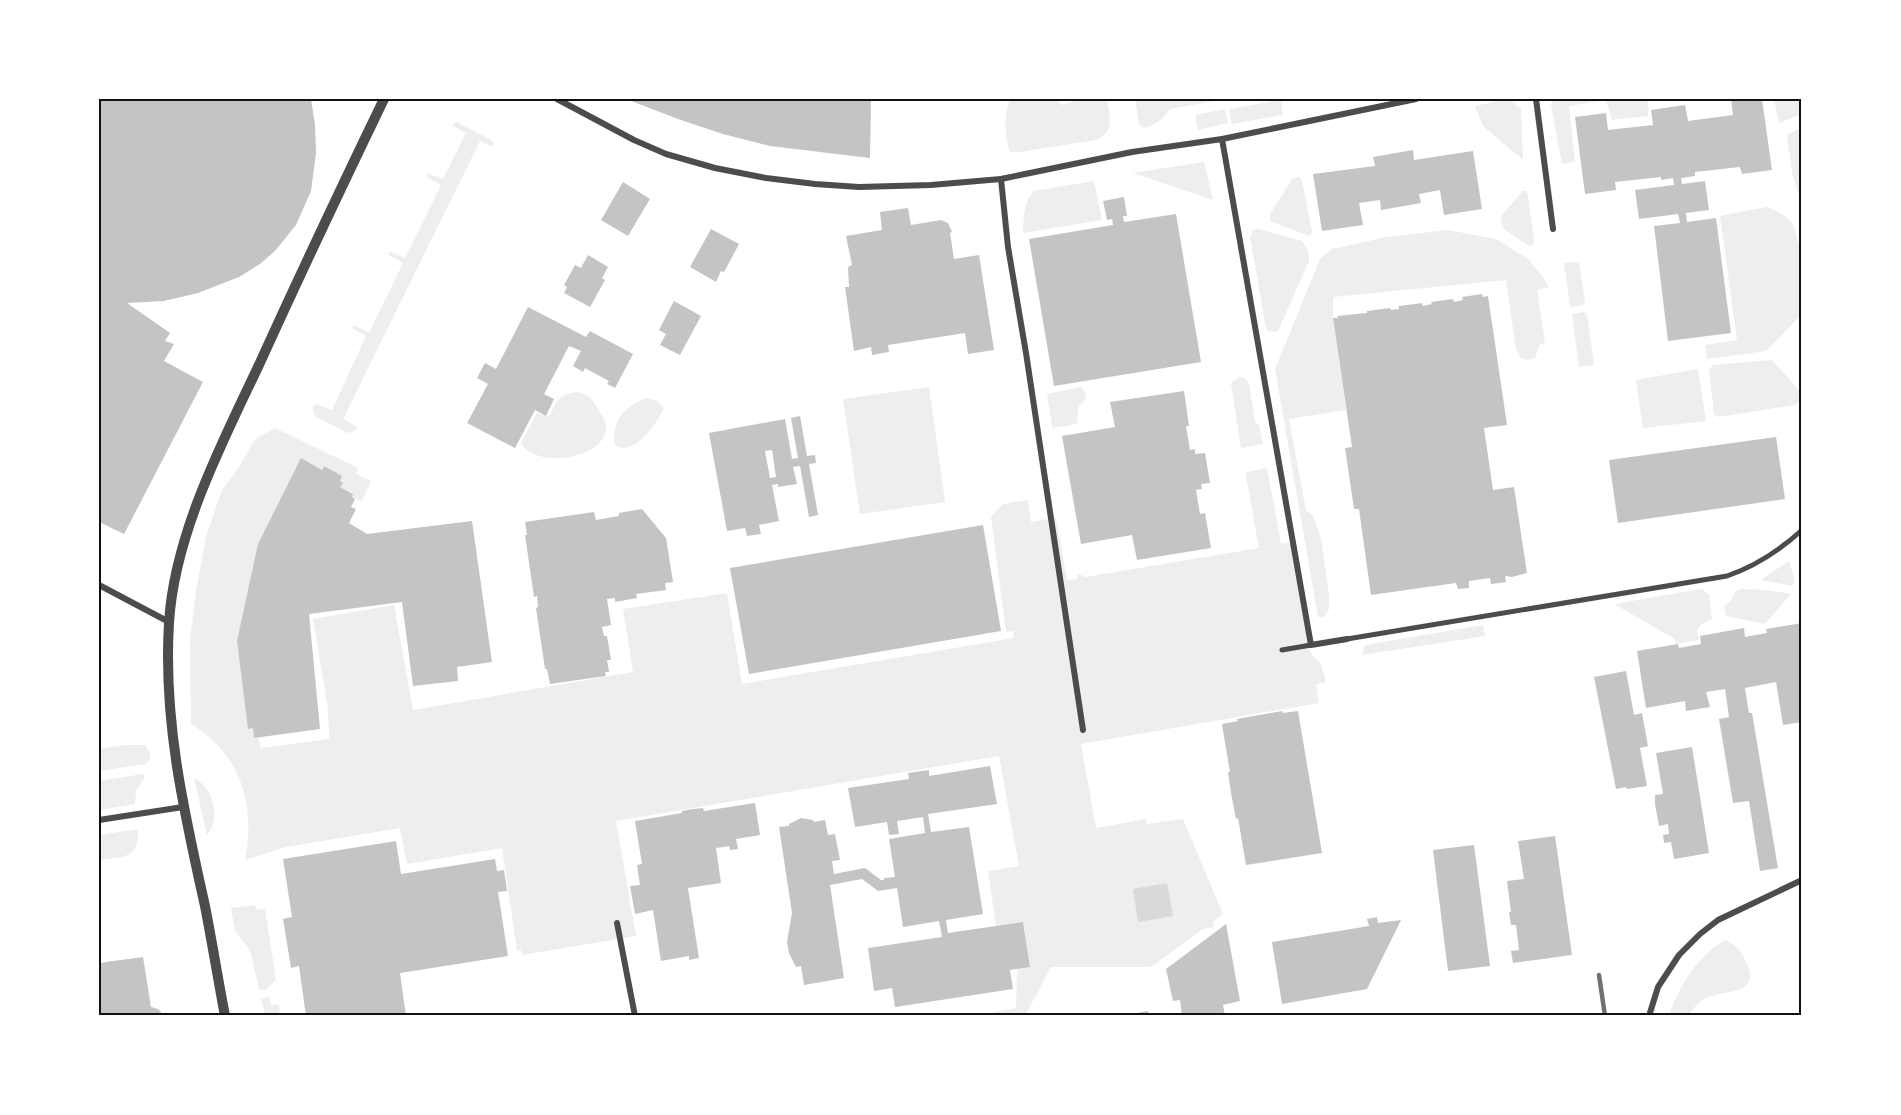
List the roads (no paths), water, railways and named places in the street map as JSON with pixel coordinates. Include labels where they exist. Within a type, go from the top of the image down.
[{"type":"street","points":[[225,1016],[183,807],[170,722],[167,672],[169,622],[175,575],[187,531],[220,450],[335,199],[384,99]]},
{"type":"street","points":[[556,99],[666,154],[715,168],[761,177],[859,187],[940,185],[1001,179],[1132,153],[1222,139],[1416,99]]},
{"type":"street","points":[[1536,99],[1553,229]]},
{"type":"street","points":[[1222,139],[1311,645]]},
{"type":"street","points":[[1001,179],[1008,247],[1083,730]]},
{"type":"street","points":[[1282,650],[1727,576],[1765,560],[1802,530]]},
{"type":"street","points":[[99,585],[169,622]]},
{"type":"street","points":[[99,820],[183,807]]},
{"type":"street","points":[[1649,1016],[1658,987],[1679,955],[1700,934],[1718,920],[1802,880]]},
{"type":"street","points":[[617,923],[635,1016]]},
{"type":"railway","points":[[1599,975],[1605,1016]]}]
